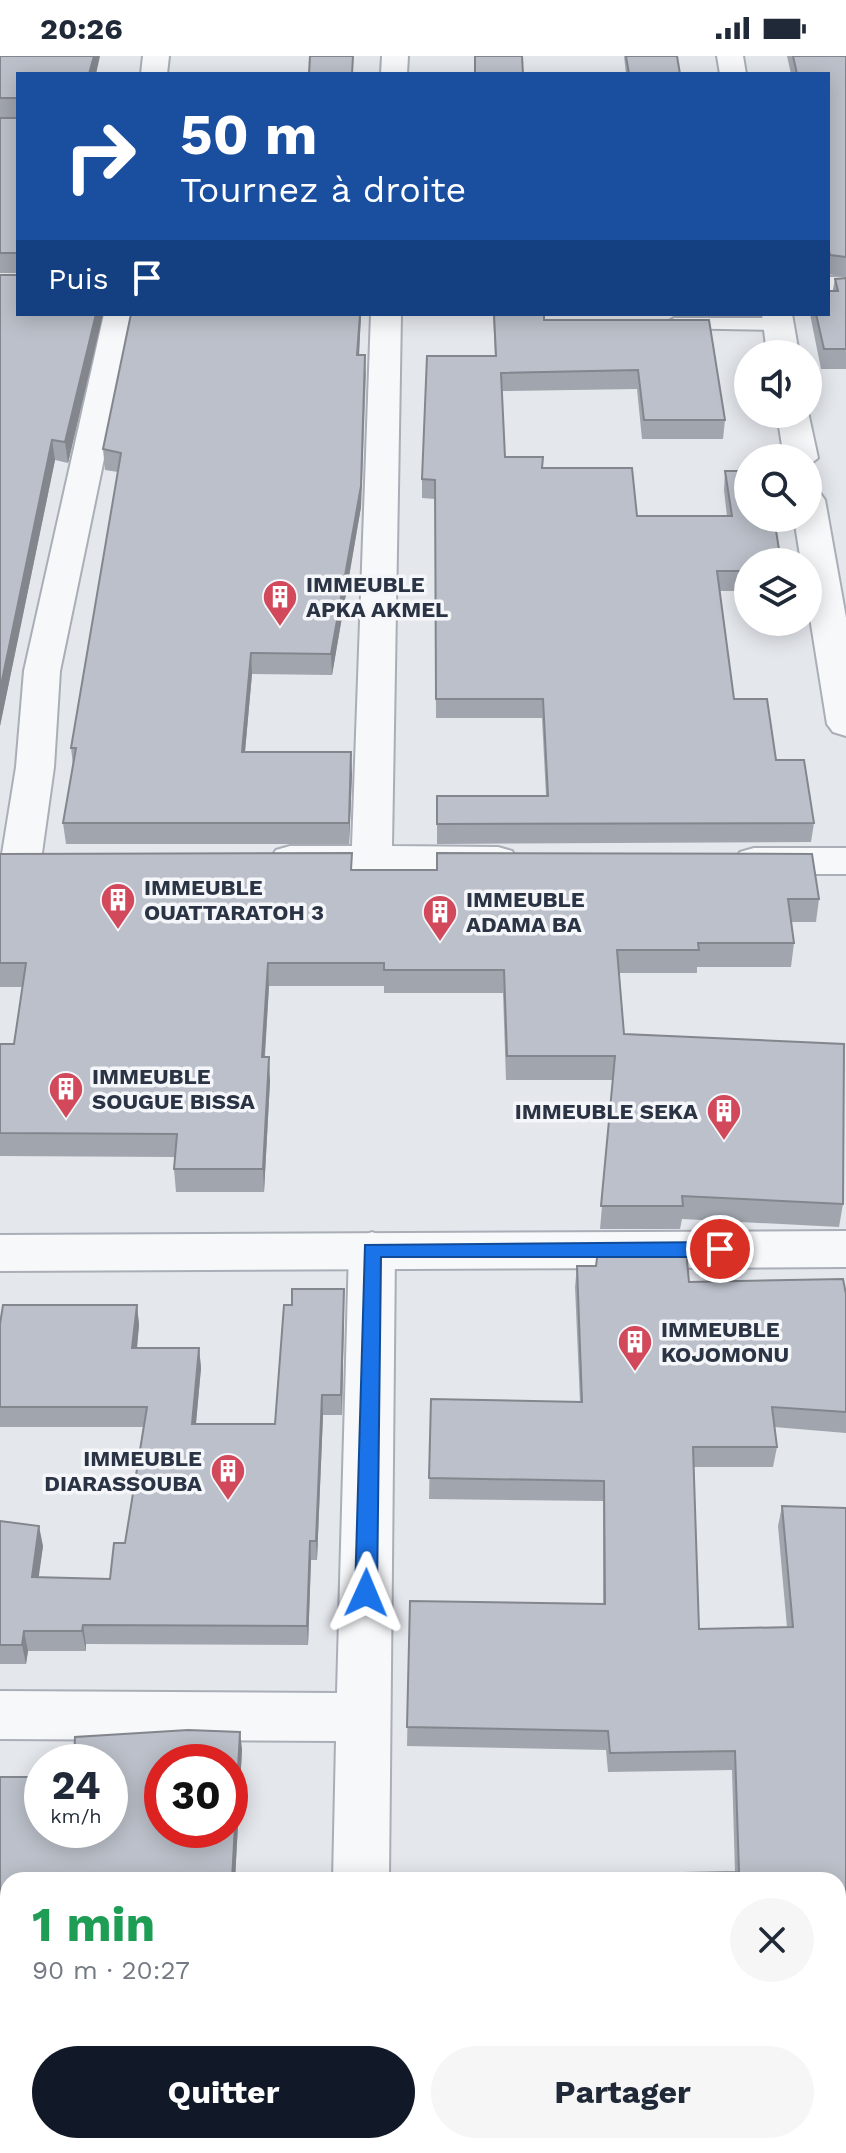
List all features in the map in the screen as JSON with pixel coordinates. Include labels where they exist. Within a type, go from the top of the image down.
[{"type":"street","points":[[24,860],[42,671],[119,316]]},
{"type":"street","points":[[372,859],[386,316]]},
{"type":"street","points":[[813,532],[846,724]]},
{"type":"street","points":[[260,859],[530,860]]},
{"type":"street","points":[[720,861],[846,861]]},
{"type":"street","points":[[0,1253],[846,1249]]},
{"type":"street","points":[[361,1872],[372,1250]]},
{"type":"street","points":[[0,1715],[364,1717]]},
{"type":"lane","points":[[652,324],[779,331]]},
{"type":"building","points":[[0,56],[94,56],[90,72],[16,72],[16,98],[0,98]]},
{"type":"building","points":[[310,56],[353,56],[352,72],[309,72]]},
{"type":"building","points":[[475,56],[522,56],[523,72],[475,72]]},
{"type":"building","points":[[626,56],[677,56],[680,72],[629,72]]},
{"type":"building","points":[[793,56],[846,56],[846,257],[830,255],[830,72],[797,72]]},
{"type":"building","points":[[0,118],[16,118],[16,253],[0,253]]},
{"type":"building","points":[[0,275],[16,275],[16,316],[96,316],[65,442],[52,440],[0,690]]},
{"type":"building","points":[[846,278],[846,349],[824,349],[816,316],[830,316],[830,291],[838,291],[835,279]]},
{"type":"building","points":[[131,316],[360,316],[357,355],[365,355],[361,486],[331,654],[251,653],[242,752],[351,752],[349,823],[63,823],[76,748],[71,748],[121,453],[103,449]]},
{"type":"building","points":[[494,316],[544,316],[544,320],[709,320],[725,420],[644,420],[638,370],[501,373],[505,457],[543,457],[542,468],[632,468],[637,516],[732,516],[725,471],[734,471],[734,532],[776,532],[779,548],[734,548],[734,571],[717,571],[734,699],[767,699],[776,760],[804,760],[814,823],[437,824],[437,796],[548,796],[543,699],[436,699],[435,480],[422,479],[427,356],[496,356]]},
{"type":"building","points":[[352,853],[351,870],[437,870],[437,853],[812,854],[819,899],[788,899],[794,943],[698,943],[699,950],[617,950],[624,1034],[844,1044],[843,1204],[682,1196],[683,1206],[601,1206],[615,1056],[507,1056],[504,970],[384,970],[384,963],[268,963],[262,1057],[269,1057],[263,1169],[174,1169],[177,1134],[0,1133],[0,1044],[14,1044],[26,963],[0,963],[0,854]]},
{"type":"building","points":[[598,1250],[686,1250],[689,1282],[843,1279],[846,1294],[846,1412],[772,1407],[777,1447],[693,1447],[699,1629],[793,1627],[782,1506],[846,1508],[846,1872],[739,1872],[735,1751],[610,1753],[608,1731],[407,1727],[410,1601],[605,1604],[604,1481],[429,1478],[431,1399],[582,1402],[577,1266],[596,1266]]},
{"type":"building","points":[[292,1289],[344,1289],[341,1395],[322,1395],[316,1541],[310,1541],[307,1626],[83,1625],[82,1631],[24,1631],[22,1645],[0,1645],[0,1521],[39,1526],[32,1577],[110,1579],[114,1543],[125,1543],[147,1407],[0,1407],[0,1324],[3,1305],[137,1305],[132,1348],[199,1348],[192,1424],[275,1424],[284,1305],[292,1305]]},
{"type":"building","points":[[188,1730],[240,1732],[239,1744],[144,1744],[144,1848],[234,1848],[232,1872],[0,1872],[0,1777],[24,1777],[24,1848],[128,1848],[128,1744],[75,1744],[75,1737]]},
{"type":"place","name":"IMMEUBLE APKA AKMEL","points":[[280,628]]},
{"type":"place","name":"IMMEUBLE OUATTARATOH 3","points":[[118,931]]},
{"type":"place","name":"IMMEUBLE ADAMA BA","points":[[440,943]]},
{"type":"place","name":"IMMEUBLE SOUGUE BISSA","points":[[66,1120]]},
{"type":"place","name":"IMMEUBLE SEKA","points":[[724,1142]]},
{"type":"place","name":"IMMEUBLE KOJOMONU","points":[[635,1373]]},
{"type":"place","name":"IMMEUBLE DIARASSOUBA","points":[[228,1502]]},
{"type":"route","points":[[366,1593],[372,1250],[720,1249]]}]
